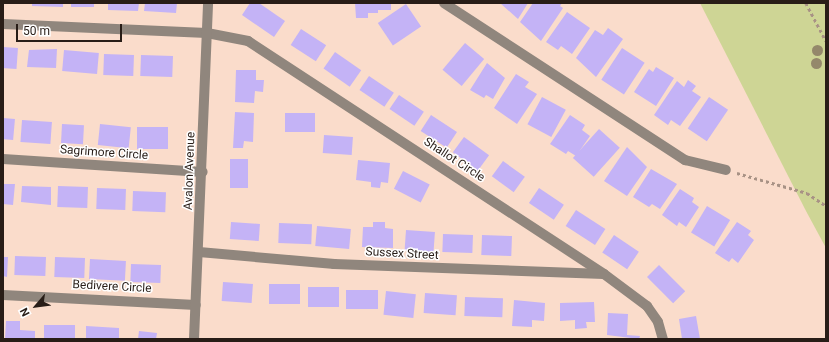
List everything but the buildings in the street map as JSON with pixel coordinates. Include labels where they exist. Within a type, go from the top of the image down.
[{"type":"street","name":"Avalon Avenue","points":[[194,339],[203,172],[208,3]]},
{"type":"street","points":[[444,3],[685,160],[726,170]]},
{"type":"street","points":[[3,24],[207,34]]},
{"type":"street","name":"Shallot Circle","points":[[207,34],[248,41],[604,274],[647,306],[658,322],[663,339]]},
{"type":"street","name":"Sagrimore Circle","points":[[3,159],[203,172]]},
{"type":"street","name":"Sussex Street","points":[[199,252],[334,264],[604,274]]},
{"type":"street","name":"Bedivere Circle","points":[[3,294],[196,305]]},
{"type":"path","points":[[806,3],[826,41]]},
{"type":"path","points":[[726,170],[807,193],[826,206]]},
{"type":"green space","points":[[700,3],[826,3],[826,248],[806,211]]}]
